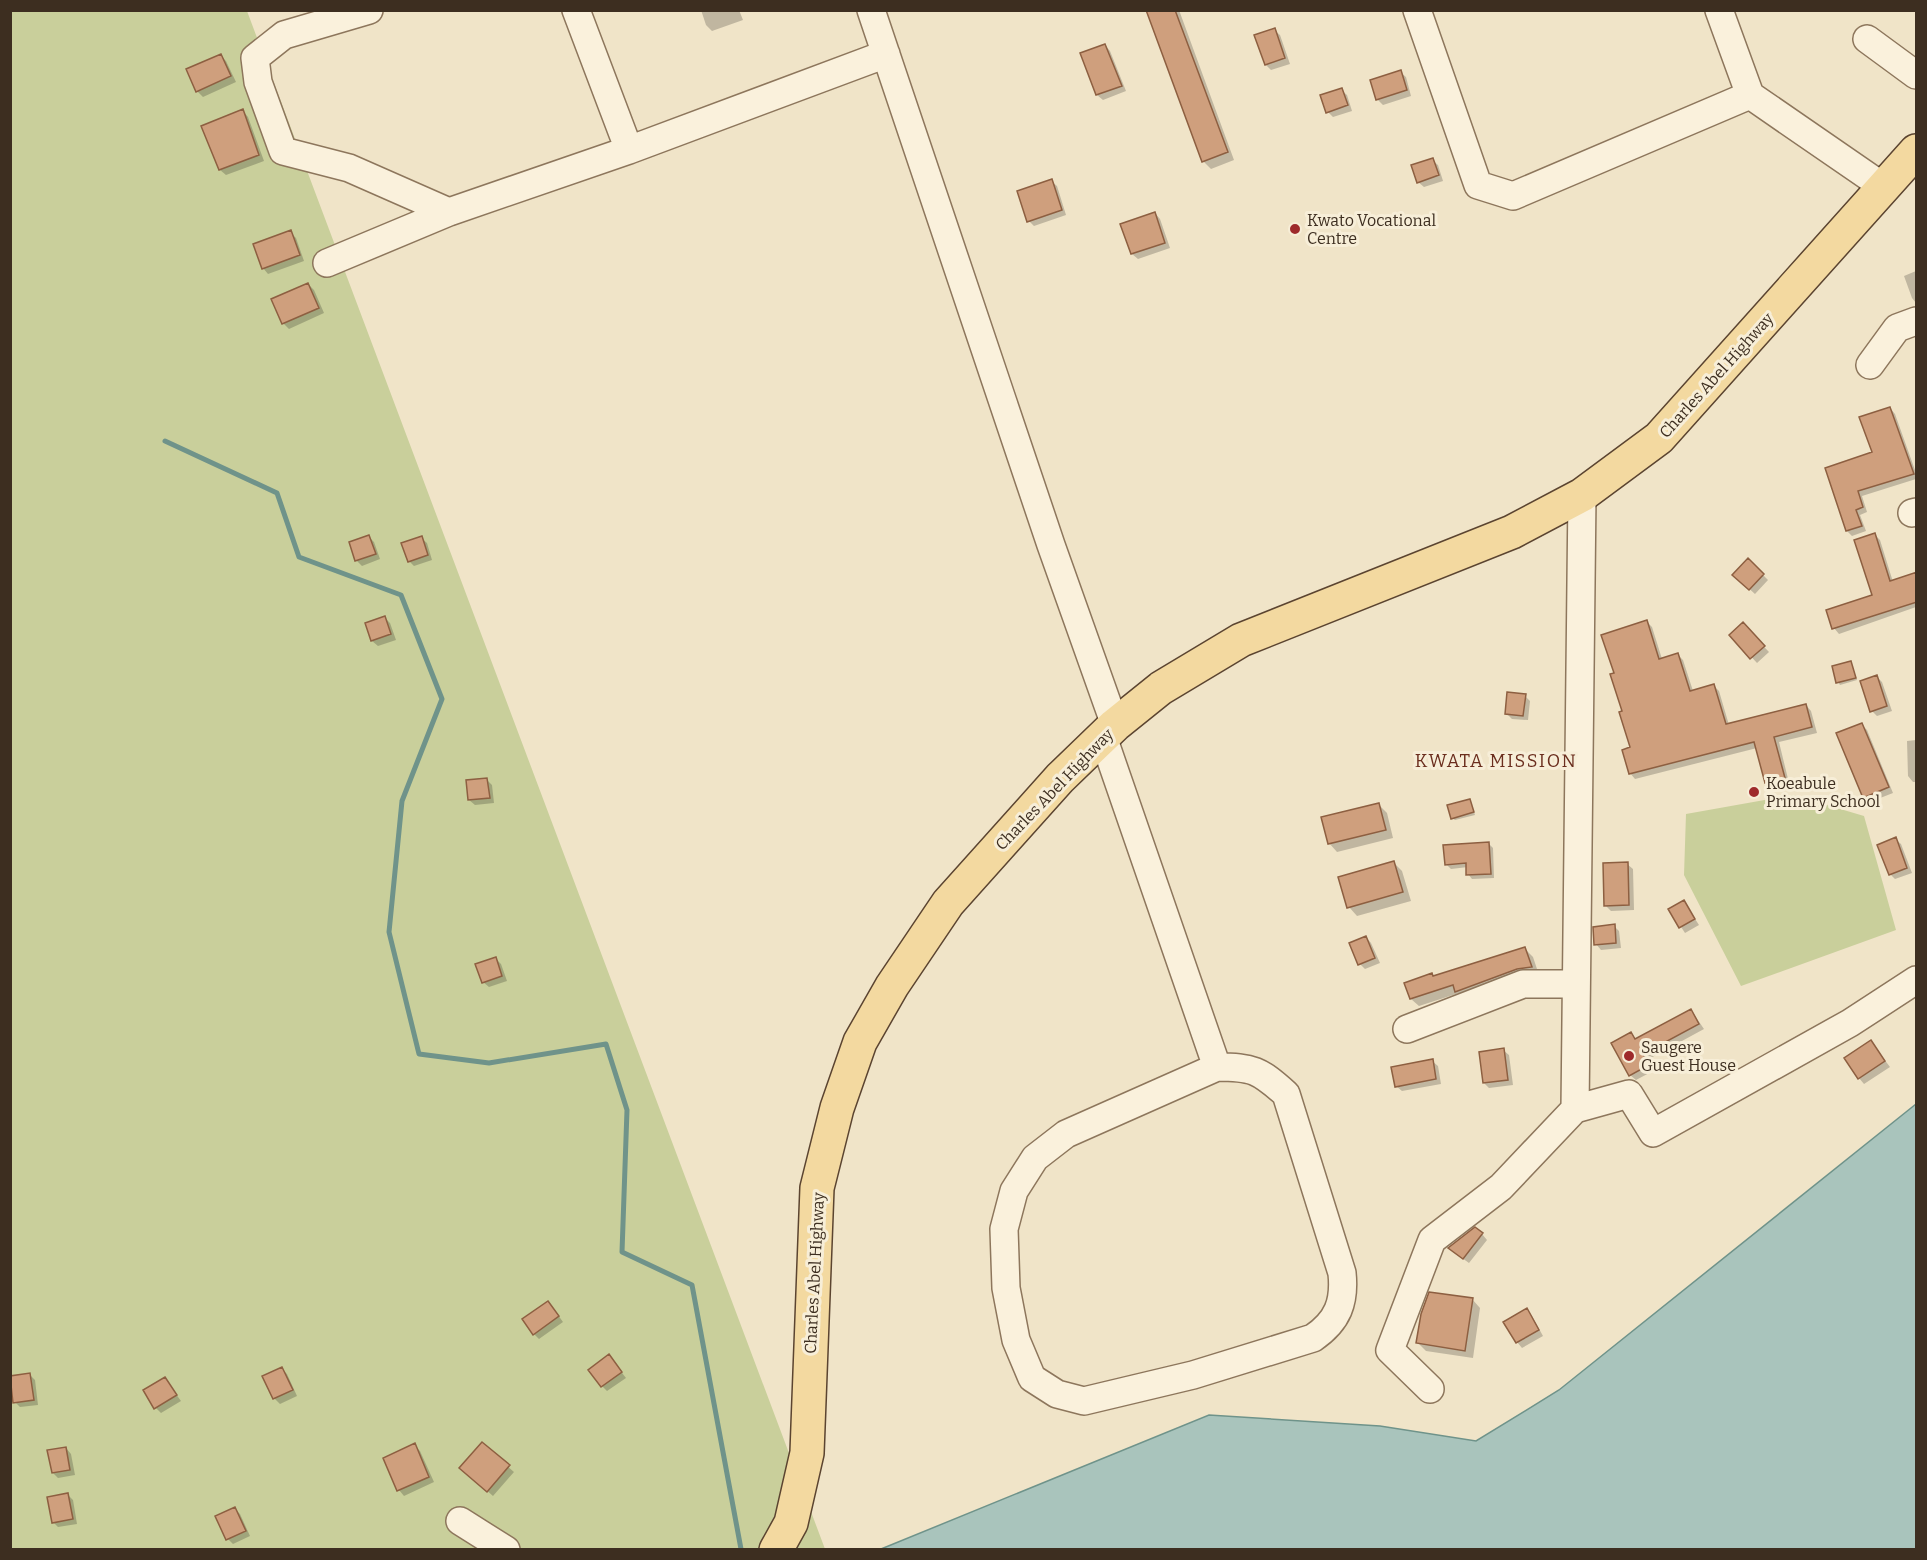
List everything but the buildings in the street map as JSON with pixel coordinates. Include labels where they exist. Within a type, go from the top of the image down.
[{"type":"main road","name":"Charles Abel Highway","points":[[776,1550],[791,1523],[807,1453],[817,1188],[837,1108],[861,1042],[892,986],[948,903],[1060,778],[1109,731],[1161,688],[1241,640],[1512,532],[1582,495],[1659,438],[1917,151]]},
{"type":"street","points":[[369,10],[284,35],[255,58],[258,82],[283,151],[349,168],[449,212]]},
{"type":"street","points":[[576,10],[629,150]]},
{"type":"street","points":[[871,10],[1047,534],[1217,1067]]},
{"type":"street","points":[[1417,10],[1478,185],[1513,196],[1750,95]]},
{"type":"street","points":[[1719,10],[1750,95],[1885,188]]},
{"type":"street","points":[[1867,39],[1917,75]]},
{"type":"street","points":[[327,262],[449,212],[629,150],[886,54]]},
{"type":"street","points":[[1870,365],[1897,328],[1917,321]]},
{"type":"street","points":[[1575,1109],[1582,495]]},
{"type":"street","points":[[1430,1389],[1390,1350],[1432,1239],[1501,1187],[1575,1109],[1629,1094],[1653,1133],[1850,1023],[1917,980]]},
{"type":"street","points":[[1407,1029],[1523,984],[1576,984]]},
{"type":"street","points":[[1217,1067],[1241,1067],[1264,1074],[1286,1094],[1342,1273],[1344,1292],[1340,1307],[1326,1330],[1313,1338],[1193,1375],[1084,1401],[1057,1394],[1032,1378],[1016,1340],[1006,1287],[1004,1229],[1014,1191],[1035,1158],[1066,1134],[1217,1067]]},
{"type":"street","points":[[460,1521],[506,1550]]},
{"type":"green space","points":[[11,11],[247,11],[825,1549],[11,1550]]},
{"type":"green space","points":[[1793,795],[1864,816],[1896,930],[1741,986],[1684,875],[1686,814]]},
{"type":"water","points":[[1916,1104],[1916,1549],[881,1549],[1209,1415],[1380,1426],[1476,1441],[1559,1390]]},
{"type":"waterway","points":[[165,441],[277,493],[299,557],[401,595],[442,699],[402,801],[389,932],[419,1054],[489,1063],[606,1044],[627,1110],[622,1252],[692,1285],[741,1549]]},
{"type":"place","name":"Kwato Vocational Centre","points":[[1295,229]]},
{"type":"place","name":"Koeabule Primary School","points":[[1754,792]]},
{"type":"place","name":"Saugere Guest House","points":[[1629,1056]]},
{"type":"district","name":"KWATA MISSION","points":[[1496,761]]}]
